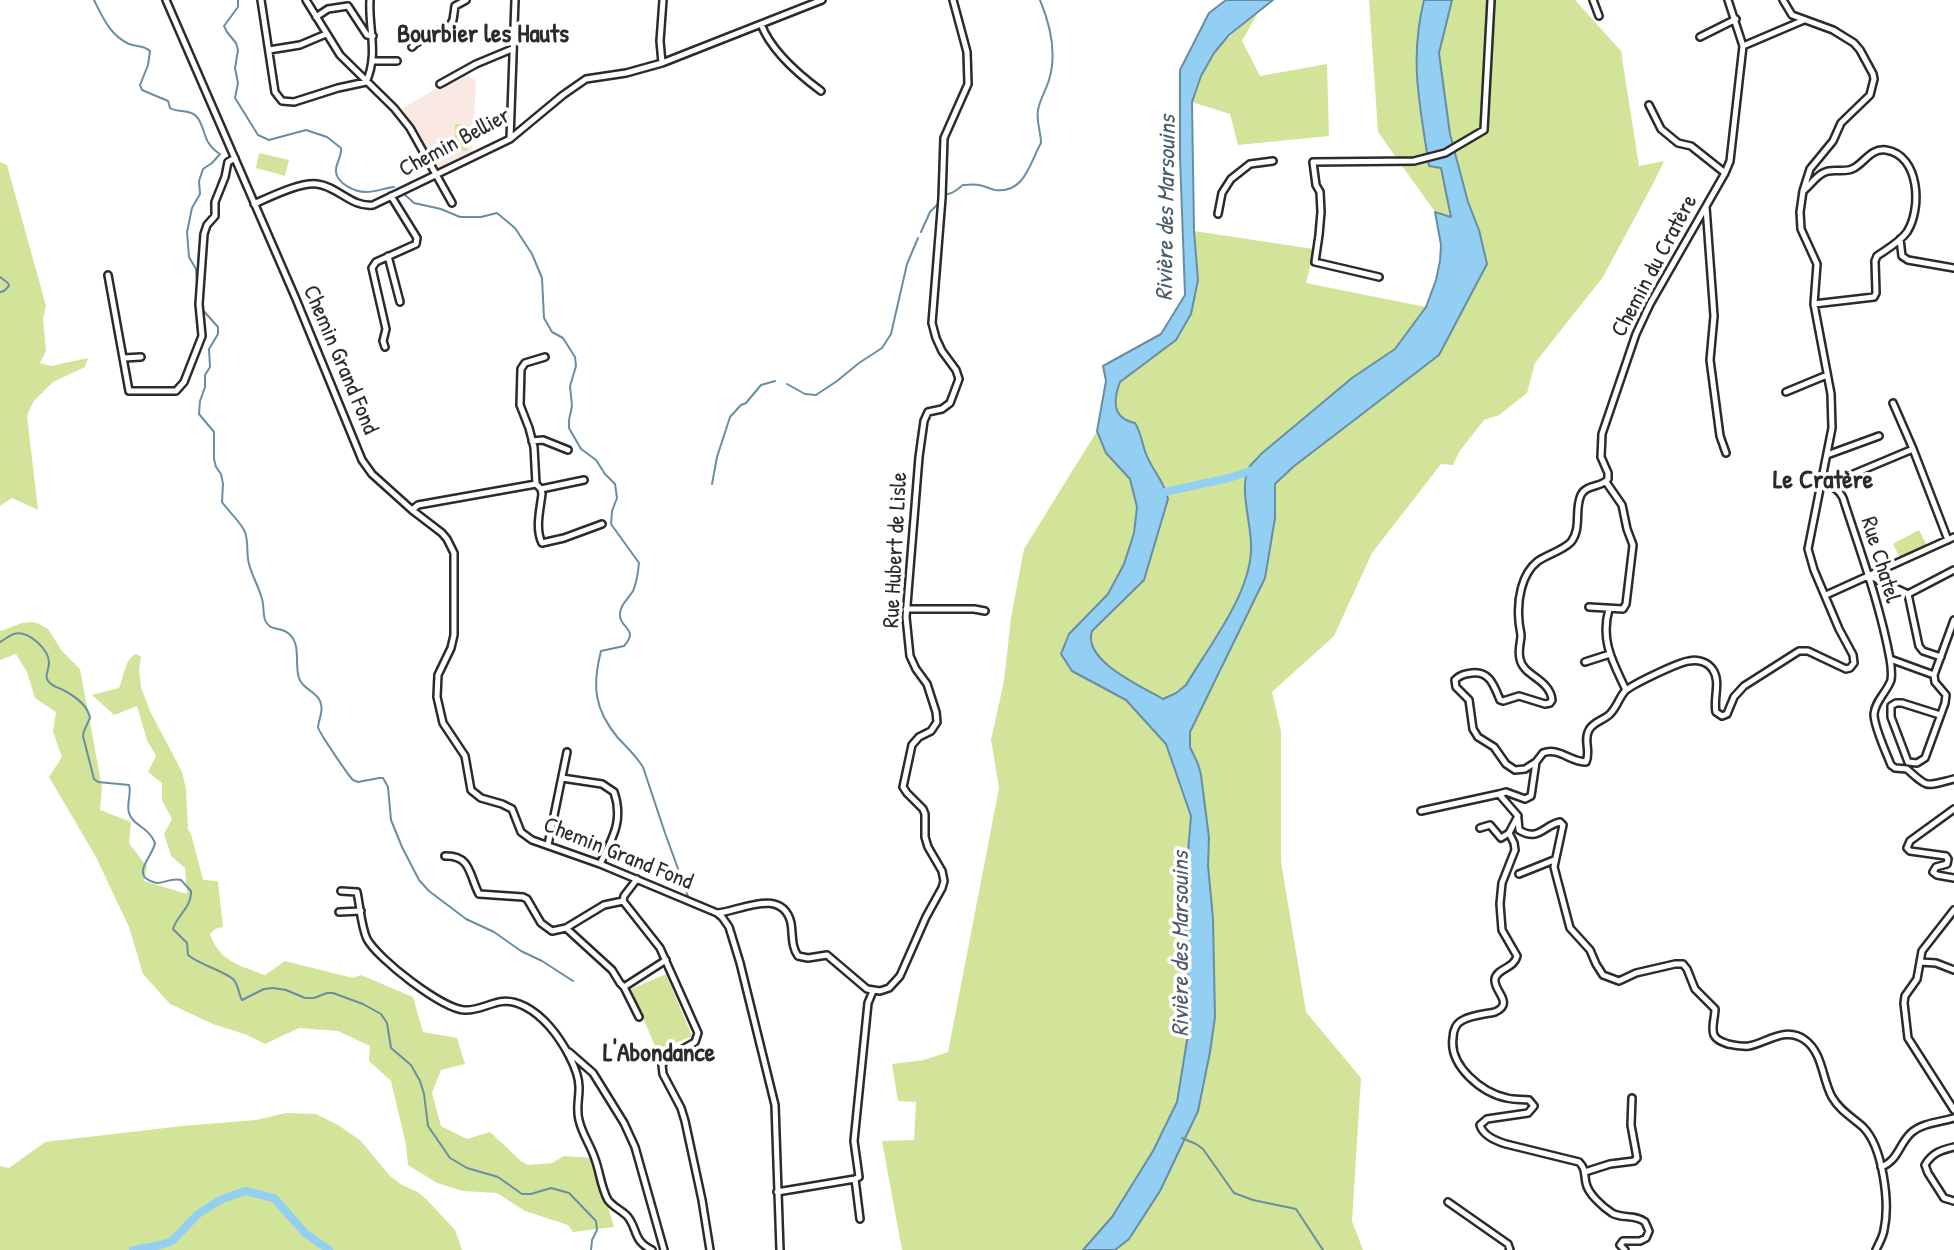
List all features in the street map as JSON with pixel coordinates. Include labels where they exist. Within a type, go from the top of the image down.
[{"type":"street","name":"Chemin Grand Fond","points":[[166,0],[362,460],[372,474],[442,533],[453,553],[455,628],[451,648],[438,675],[437,697],[443,723],[463,751],[471,790],[481,798],[512,809],[524,835],[717,913]]},
{"type":"street","points":[[261,0],[275,92],[282,101],[295,102],[321,92],[366,82]]},
{"type":"street","points":[[306,0],[340,55],[406,122],[452,203]]},
{"type":"street","points":[[366,82],[372,61],[370,0]]},
{"type":"street","points":[[412,47],[450,25],[455,6],[466,0]]},
{"type":"street","points":[[510,139],[515,0]]},
{"type":"street","points":[[662,63],[660,41],[663,0]]},
{"type":"street","name":"Chemin Bellier","points":[[254,204],[316,184],[367,206],[373,205],[510,139],[563,94],[586,79],[626,73],[662,63],[822,0]]},
{"type":"street","points":[[1380,277],[1315,262],[1321,212],[1320,192],[1316,185],[1313,162],[1415,161],[1445,153],[1484,130],[1491,0]]},
{"type":"street","points":[[1593,0],[1599,16]]},
{"type":"street","name":"Chemin du Cratère","points":[[1606,482],[1608,474],[1601,450],[1602,434],[1636,334],[1650,304],[1725,173],[1732,155],[1743,46],[1728,0]]},
{"type":"street","points":[[1588,607],[1625,607],[1633,548],[1622,505],[1606,482],[1582,493],[1577,527],[1572,540],[1532,566],[1523,583],[1519,607],[1519,658],[1525,668],[1546,685],[1552,700],[1545,704],[1519,696],[1500,700],[1489,677],[1481,673],[1461,675],[1455,680],[1456,687],[1469,700],[1473,729],[1478,737],[1493,747],[1506,764],[1515,770],[1525,769],[1548,750],[1586,762],[1588,730],[1608,715],[1626,690],[1685,662],[1697,660],[1706,663],[1715,673],[1715,707],[1718,715],[1722,716],[1727,714],[1734,697],[1744,686],[1799,651],[1808,651],[1846,669],[1854,663],[1853,655],[1814,570],[1808,549],[1833,412],[1814,304],[1817,264],[1800,224],[1803,191],[1810,169],[1833,141],[1841,123],[1870,94],[1874,79],[1854,43],[1833,30],[1792,15],[1783,0]]},
{"type":"street","name":"Rue Hubert de Lisle","points":[[873,991],[885,990],[896,982],[944,881],[942,871],[930,855],[925,837],[923,809],[903,787],[912,744],[931,731],[937,722],[927,684],[910,656],[906,609],[919,457],[928,411],[942,409],[950,403],[959,379],[956,370],[942,351],[932,323],[943,194],[944,138],[968,85],[967,52],[951,1]]},
{"type":"street","points":[[316,17],[328,9],[348,6],[367,35],[373,36]]},
{"type":"street","points":[[1700,37],[1735,19]]},
{"type":"street","points":[[1743,46],[1804,20]]},
{"type":"street","points":[[761,24],[769,41],[788,63],[821,91]]},
{"type":"street","points":[[269,50],[300,45],[326,34]]},
{"type":"street","points":[[440,84],[476,64],[512,49]]},
{"type":"street","points":[[372,61],[397,61]]},
{"type":"street","points":[[1649,105],[1661,129],[1678,143],[1691,146],[1725,173]]},
{"type":"street","points":[[1803,191],[1823,172],[1844,172],[1854,168],[1872,152],[1886,150],[1907,163],[1912,171],[1916,192],[1907,232],[1877,256],[1874,297],[1814,304]]},
{"type":"street","points":[[108,275],[129,391],[172,393],[179,389],[202,336],[199,304],[204,234],[207,225],[215,216],[216,200],[228,162],[235,158]]},
{"type":"street","points":[[1218,214],[1222,193],[1231,179],[1250,164],[1273,161]]},
{"type":"street","points":[[384,347],[386,329],[372,268],[376,262],[415,244],[417,238],[391,195]]},
{"type":"street","points":[[1706,206],[1714,316],[1710,360],[1720,436],[1726,453]]},
{"type":"street","points":[[1900,239],[1902,256],[1908,260],[1954,268]]},
{"type":"street","points":[[388,256],[400,302]]},
{"type":"street","points":[[124,358],[141,357]]},
{"type":"street","points":[[545,357],[525,363],[521,369],[520,405],[532,441],[541,542],[564,538],[602,524]]},
{"type":"street","points":[[1786,392],[1827,374]]},
{"type":"street","points":[[1826,595],[1951,538],[1893,403]]},
{"type":"street","points":[[1826,455],[1879,436]]},
{"type":"street","points":[[532,441],[543,440],[568,450]]},
{"type":"street","points":[[1821,483],[1834,487],[1839,480],[1913,449]]},
{"type":"street","points":[[412,510],[418,505],[584,480]]},
{"type":"street","name":"Rue Chatel","points":[[1834,487],[1843,498],[1864,561],[1890,660]]},
{"type":"street","points":[[1908,594],[1954,570]]},
{"type":"street","points":[[1868,575],[1908,594]]},
{"type":"street","points":[[1908,594],[1919,646],[1923,651],[1941,657]]},
{"type":"street","points":[[906,609],[985,611]]},
{"type":"street","points":[[1609,609],[1605,632],[1610,654],[1626,690]]},
{"type":"street","points":[[1940,715],[1902,703],[1891,706],[1891,717],[1908,762],[1917,763],[1925,758],[1940,715],[1946,695],[1935,682],[1934,675],[1954,620]]},
{"type":"street","points":[[1585,662],[1610,654]]},
{"type":"street","points":[[1934,675],[1890,660],[1890,681],[1874,715],[1891,765],[1895,768],[1907,768],[1924,784],[1954,779]]},
{"type":"street","points":[[548,845],[568,752]]},
{"type":"street","points":[[1421,811],[1506,792],[1525,799],[1531,796],[1536,762]]},
{"type":"street","points":[[562,778],[602,784],[614,792],[619,810],[618,821],[600,864]]},
{"type":"street","points":[[1499,794],[1518,816],[1519,830],[1527,834],[1539,833],[1555,822],[1562,823],[1563,830],[1554,860],[1554,872],[1570,928],[1586,945],[1603,975],[1619,981],[1636,973],[1683,964],[1695,989],[1715,1009],[1713,1032],[1720,1041],[1748,1046],[1784,1034],[1797,1035],[1814,1047],[1825,1083],[1834,1101],[1863,1127],[1878,1152],[1886,1219],[1877,1250]]},
{"type":"street","points":[[1954,809],[1910,841],[1907,848],[1910,851],[1947,856],[1947,864],[1936,867],[1933,872],[1937,876],[1954,878]]},
{"type":"street","points":[[1480,828],[1490,825],[1501,838],[1509,833],[1518,816]]},
{"type":"street","points":[[1509,833],[1515,850],[1502,883],[1500,904],[1502,930],[1515,950],[1516,960],[1495,978],[1495,984],[1504,1002],[1503,1007],[1500,1011],[1464,1020],[1456,1026],[1453,1052],[1471,1080],[1506,1098],[1529,1100],[1534,1106],[1528,1113],[1487,1119],[1480,1125],[1482,1131],[1506,1144],[1579,1162],[1585,1172],[1585,1182],[1590,1192],[1611,1212],[1620,1216],[1636,1217],[1645,1222],[1649,1231],[1646,1238],[1640,1241],[1623,1241],[1620,1245],[1625,1250]]},
{"type":"street","points":[[445,856],[456,855],[465,862],[479,894],[523,897],[544,927],[552,931],[566,928],[604,905],[623,901]]},
{"type":"street","points":[[1519,874],[1554,860]]},
{"type":"street","points":[[623,901],[637,879]]},
{"type":"street","points":[[341,891],[357,892],[366,937],[379,955],[448,1006],[473,1010],[497,1002],[512,1002],[527,1007],[550,1027],[578,1075],[579,1122],[595,1159],[606,1196],[614,1207],[630,1220],[640,1243],[652,1250]]},
{"type":"street","points":[[623,901],[660,948],[698,1033],[692,1045],[663,1061]]},
{"type":"street","points":[[717,913],[730,912],[761,902],[781,908],[790,921],[793,944],[798,956],[830,956],[867,989],[873,991],[868,1003],[855,1136],[859,1177],[777,1192]]},
{"type":"street","points":[[339,912],[361,911]]},
{"type":"street","points":[[1954,911],[1922,951],[1917,979],[1905,996],[1904,1003],[1906,1030],[1912,1045],[1954,1111]]},
{"type":"street","points":[[717,913],[729,927],[775,1105],[780,1250]]},
{"type":"street","points":[[566,928],[612,970],[639,1017]]},
{"type":"street","points":[[624,987],[666,960]]},
{"type":"street","points":[[1920,962],[1936,963],[1954,970]]},
{"type":"street","points":[[565,1050],[593,1073],[624,1123],[635,1147],[664,1250]]},
{"type":"street","points":[[654,1052],[663,1061],[663,1074],[685,1121],[710,1250]]},
{"type":"street","points":[[1585,1172],[1611,1164],[1634,1161],[1637,1158],[1631,1125],[1632,1098]]},
{"type":"street","points":[[1881,1167],[1891,1162],[1915,1130],[1954,1118]]},
{"type":"street","points":[[1954,1147],[1942,1149],[1930,1156],[1925,1165],[1944,1198],[1954,1201]]},
{"type":"street","points":[[855,1179],[860,1219]]},
{"type":"street","points":[[1448,1202],[1508,1244],[1510,1250]]},
{"type":"shaded area","points":[[462,73],[475,80],[476,86],[472,154],[436,170],[402,109]]},
{"type":"green space","points":[[1369,0],[1424,0],[1417,43],[1420,103],[1429,165],[1441,168],[1451,218],[1435,212],[1378,132]]},
{"type":"green space","points":[[1452,0],[1575,0],[1621,51],[1639,166],[1664,161],[1603,277],[1535,363],[1527,393],[1499,415],[1484,420],[1459,452],[1453,465],[1441,464],[1372,553],[1334,636],[1272,692],[1281,731],[1281,862],[1306,1012],[1361,1078],[1352,1221],[1363,1250],[1115,1250],[1129,1238],[1198,1111],[1215,1017],[1213,919],[1208,865],[1209,838],[1201,775],[1190,747],[1190,732],[1222,669],[1275,518],[1275,484],[1293,467],[1439,355],[1479,230],[1468,202],[1450,134],[1439,53]]},
{"type":"green space","points":[[1257,14],[1242,41],[1260,76],[1327,64],[1329,136],[1238,145],[1230,114],[1192,102],[1203,73],[1216,52],[1233,33]]},
{"type":"green space","points":[[455,124],[468,125],[467,151],[454,150]]},
{"type":"green space","points":[[259,153],[289,160],[285,176],[256,168]]},
{"type":"green space","points":[[0,162],[7,165],[46,306],[43,319],[46,351],[40,363],[51,366],[88,358],[85,367],[53,382],[33,402],[27,416],[38,510],[12,498],[0,506]]},
{"type":"green space","points":[[1194,231],[1314,249],[1306,283],[1426,307],[1395,349],[1352,378],[1245,485],[1252,547],[1248,570],[1233,610],[1186,685],[1163,699],[1116,672],[1096,653],[1091,642],[1092,631],[1144,580],[1168,499],[1146,455],[1135,423],[1118,412],[1116,396],[1120,382],[1176,340],[1198,280]]},
{"type":"green space","points":[[1097,431],[1106,453],[1130,479],[1137,507],[1134,533],[1124,564],[1108,594],[1069,634],[1061,654],[1072,671],[1126,700],[1166,744],[1191,816],[1184,900],[1190,1022],[1177,1102],[1153,1151],[1112,1217],[1083,1250],[902,1250],[882,1141],[914,1140],[916,1102],[898,1101],[892,1064],[924,1060],[948,1052],[999,788],[991,740],[1004,681],[1011,618],[1024,549]]},
{"type":"green space","points":[[1919,530],[1927,546],[1900,558],[1893,544]]},
{"type":"green space","points":[[30,622],[48,629],[62,651],[80,669],[102,787],[100,810],[131,822],[129,843],[147,867],[144,881],[187,894],[185,868],[171,856],[164,834],[172,819],[162,800],[162,783],[148,772],[156,756],[147,740],[137,706],[114,715],[92,695],[119,688],[127,664],[136,654],[141,657],[141,687],[150,711],[182,772],[186,789],[188,829],[203,880],[218,881],[223,927],[210,934],[219,951],[239,965],[265,975],[285,961],[353,978],[361,975],[413,997],[423,1032],[457,1038],[465,1064],[441,1070],[432,1093],[441,1126],[467,1139],[490,1132],[522,1162],[529,1165],[552,1163],[564,1156],[593,1158],[614,1227],[573,1232],[568,1225],[525,1211],[497,1193],[463,1191],[437,1183],[408,1165],[391,1081],[369,1061],[370,1046],[338,1031],[299,1028],[265,1044],[170,1004],[143,974],[129,927],[96,857],[49,777],[62,757],[53,732],[56,712],[35,698],[27,672],[16,654],[0,660],[0,629],[1,631]]},
{"type":"green space","points":[[666,974],[692,1036],[657,1051],[631,989]]},
{"type":"green space","points":[[286,1113],[316,1114],[361,1141],[390,1176],[418,1192],[455,1230],[462,1250],[0,1250],[0,1166],[9,1168],[45,1142],[256,1120]]},
{"type":"water","points":[[1226,0],[1273,0],[1229,35],[1214,53],[1201,76],[1192,102],[1194,231],[1198,280],[1191,314],[1176,340],[1120,382],[1118,389],[1118,413],[1127,421],[1135,423],[1146,454],[1168,499],[1144,580],[1092,631],[1091,642],[1105,663],[1163,699],[1186,685],[1236,603],[1249,568],[1251,541],[1245,484],[1250,466],[1352,378],[1395,349],[1426,307],[1440,261],[1441,245],[1435,212],[1451,217],[1441,168],[1429,166],[1417,83],[1417,43],[1424,0],[1452,0],[1439,53],[1450,134],[1487,264],[1439,355],[1293,467],[1275,484],[1275,518],[1265,578],[1190,732],[1190,747],[1201,775],[1209,838],[1208,865],[1213,919],[1215,1017],[1198,1111],[1160,1191],[1129,1239],[1115,1250],[1083,1250],[1112,1217],[1153,1151],[1177,1102],[1190,1022],[1184,900],[1191,816],[1166,744],[1126,700],[1072,671],[1061,654],[1069,634],[1108,594],[1124,564],[1134,533],[1137,507],[1130,479],[1106,453],[1097,431],[1106,381],[1103,366],[1161,334],[1185,295],[1180,70],[1209,13]]},
{"type":"waterway","points":[[94,0],[117,36],[129,44],[150,51],[140,85],[142,90],[168,101],[170,108],[196,116],[208,142],[220,154],[203,169],[199,181],[200,194],[192,208],[187,232],[189,257],[196,269],[197,285]]},
{"type":"waterway","points":[[238,0],[238,7],[224,26],[238,50],[235,98],[258,135],[269,140],[306,130],[327,137],[341,148],[336,170],[342,183],[366,192],[394,187]]},
{"type":"waterway","points":[[921,232],[930,212],[938,204],[939,195],[949,194],[963,185],[1005,190],[1020,182],[1030,167],[1041,143],[1038,110],[1049,80],[1052,60],[1049,29],[1040,0]]},
{"type":"waterway","points":[[404,194],[414,203],[441,209],[460,217],[481,217],[497,213],[515,228],[532,254],[542,278],[544,318],[552,332],[563,338],[575,357],[576,366],[570,386],[572,406],[569,428],[581,449],[596,460],[615,484],[617,498],[611,524],[639,563],[633,591],[620,612],[621,620],[630,636],[624,646],[601,651],[596,675],[597,697],[610,727],[643,767],[689,899]]},
{"type":"waterway","points":[[787,384],[805,394],[816,395],[882,348],[891,334],[907,264],[918,238]]},
{"type":"waterway","points":[[0,277],[9,286],[0,292]]},
{"type":"waterway","points":[[201,308],[218,327],[218,334],[209,349],[210,367],[205,375],[199,414],[214,432],[214,459],[223,484],[222,502],[245,532],[248,560],[262,599],[265,620],[269,626],[285,631],[292,637],[301,682],[320,701],[322,708],[319,730],[353,780],[358,782],[383,778],[388,787],[391,820],[419,880],[429,891],[466,919],[494,932],[573,981]]},
{"type":"waterway","points":[[712,484],[717,457],[730,417],[761,385],[775,381]]},
{"type":"waterway","points":[[1156,494],[1229,478],[1256,469]]},
{"type":"waterway","points":[[0,642],[20,634],[37,642],[48,658],[48,681],[73,696],[87,710],[90,718],[83,736],[94,779],[98,782],[129,785],[129,813],[155,843],[144,867],[144,876],[157,883],[181,880],[191,891],[189,902],[173,929],[187,943],[188,955],[233,979],[242,1000],[264,989],[273,988],[305,998],[333,993],[381,1014],[387,1023],[391,1048],[411,1065],[420,1081],[428,1126],[450,1158],[467,1168],[498,1177],[522,1194],[551,1188],[569,1193],[596,1221],[597,1230],[591,1250]]},
{"type":"waterway","points":[[1182,1138],[1203,1149],[1234,1193],[1296,1209],[1323,1250]]},
{"type":"waterway","points":[[133,1250],[172,1241],[198,1214],[220,1200],[245,1191],[274,1198],[305,1233],[329,1250]]},
{"type":"district","name":"Bourbier les Hauts","points":[[483,35]]},
{"type":"district","name":"Le Cratère","points":[[1823,481]]},
{"type":"district","name":"L'Abondance","points":[[659,1054]]},
{"type":"water label","name":"Rivière des Marsouins","points":[[1167,208]]},
{"type":"water label","name":"Rivière des Marsouins","points":[[1182,944]]}]
